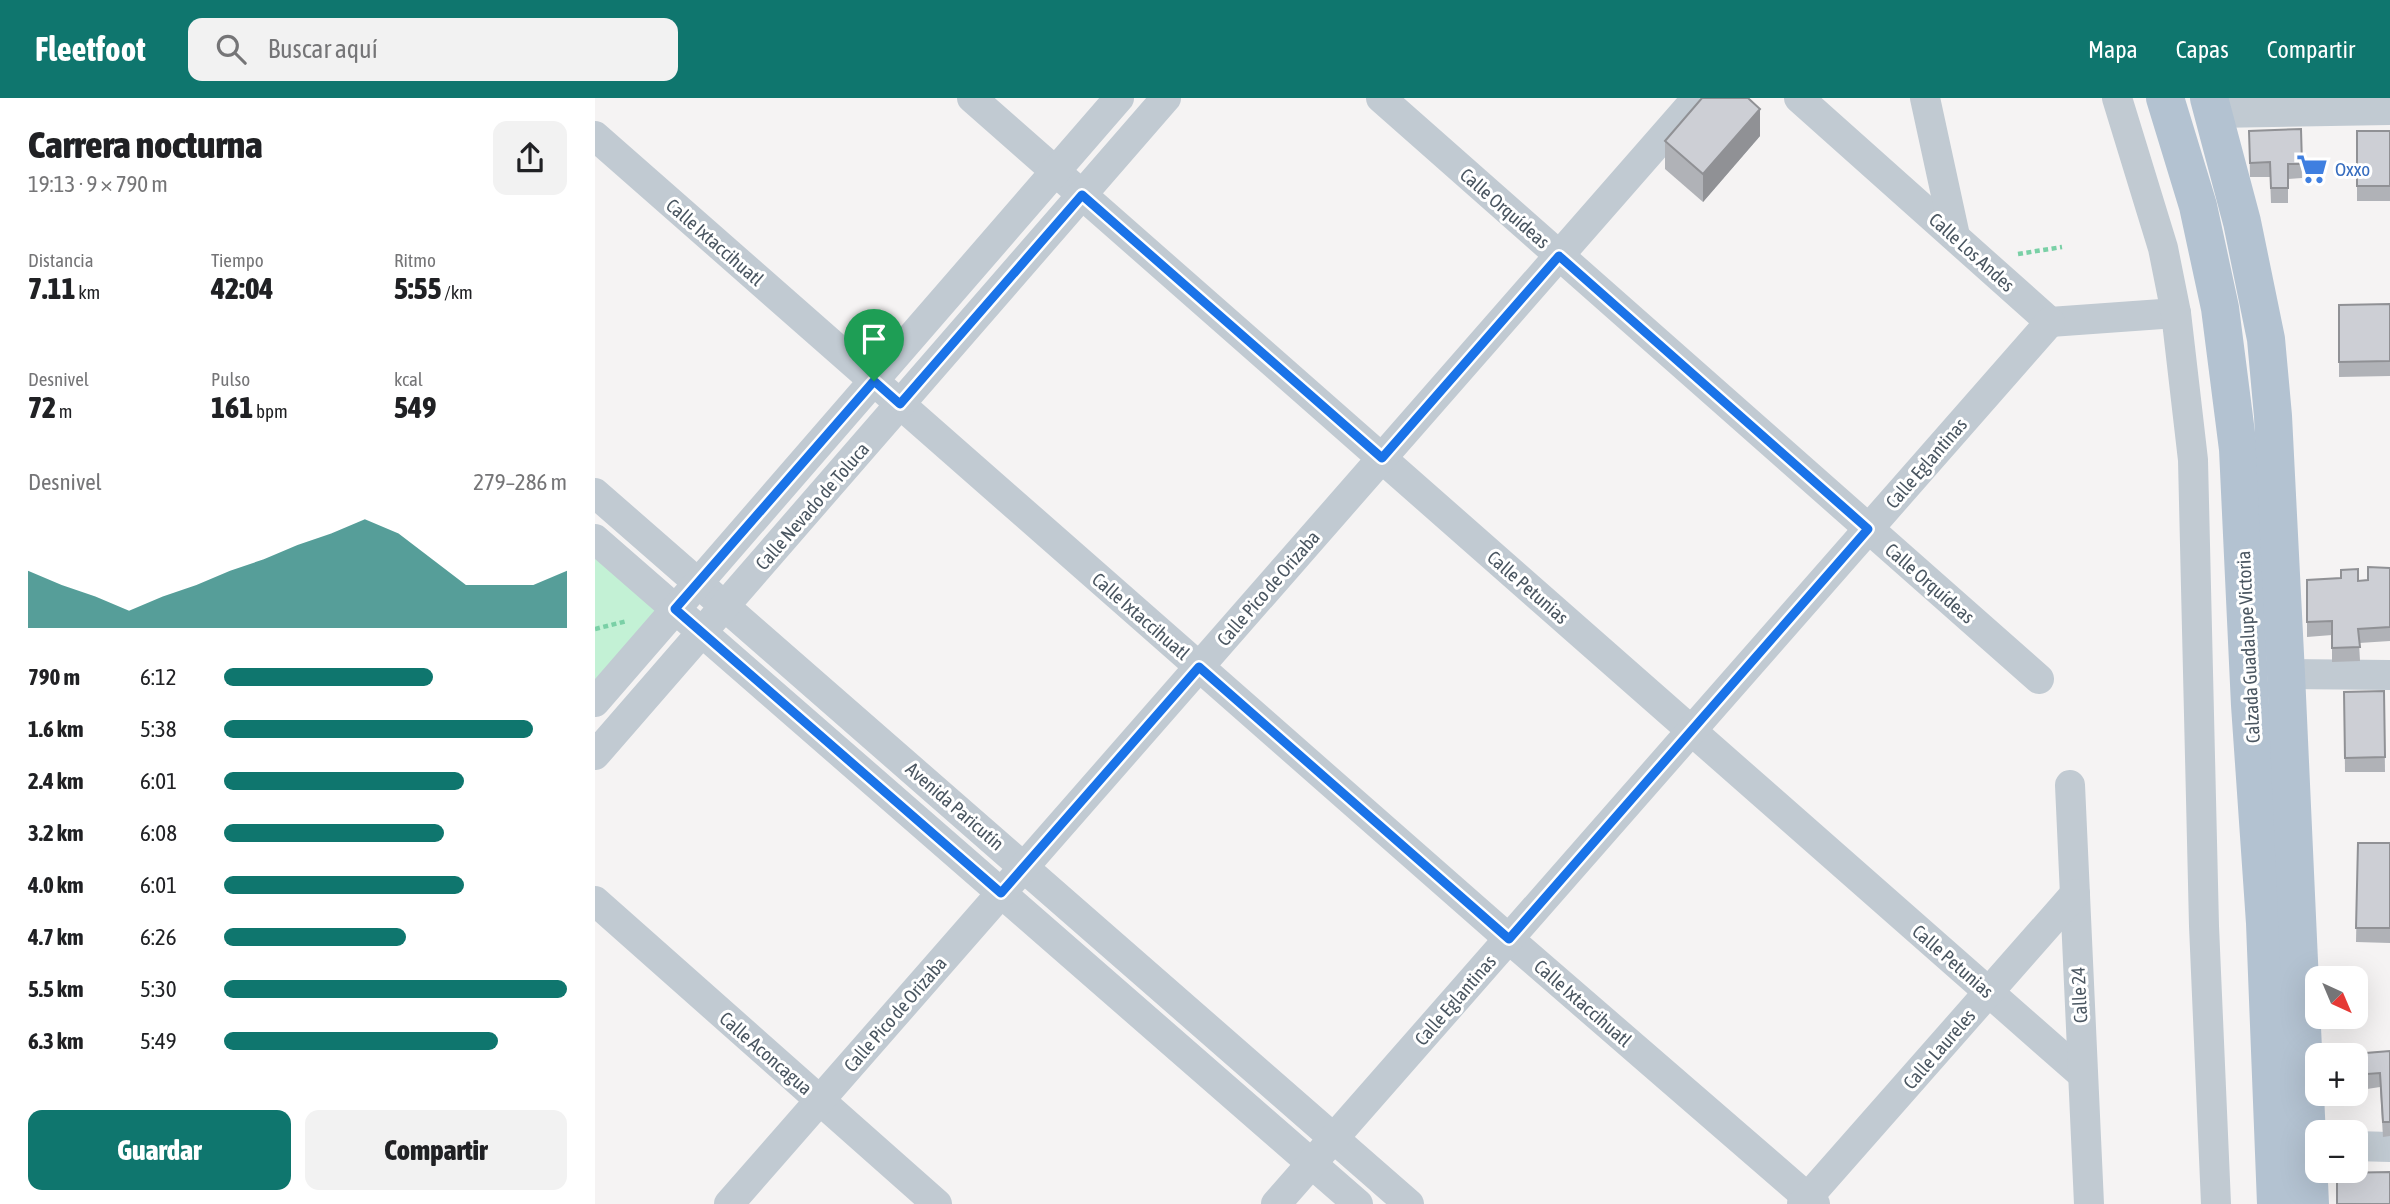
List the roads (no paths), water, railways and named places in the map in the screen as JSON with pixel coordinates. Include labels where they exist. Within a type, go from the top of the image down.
[{"type":"main road","name":"Calzada Guadalupe Victoria","points":[[2165,98],[2198,206],[2220,307],[2238,449],[2250,705],[2265,923],[2276,1204]]},
{"type":"main road","name":"Calzada Guadalupe Victoria","points":[[2211,106],[2242,222],[2266,339],[2273,416],[2311,1120]]},
{"type":"main road","name":"Calzada Guadalupe Victoria","points":[[2310,1204],[2311,1183]]},
{"type":"street","name":"Calle Petunias","points":[[972,98],[2083,1075]]},
{"type":"street","name":"Calle Nevado de Toluca","points":[[595,702],[1119,98]]},
{"type":"street","name":"Calle Nevado de Toluca","points":[[595,755],[1166,98]]},
{"type":"street","name":"Calle Orquídeas","points":[[1381,98],[2039,679]]},
{"type":"street","name":"Calle Pico de Orizaba","points":[[729,1204],[1697,98]]},
{"type":"street","name":"Calle Los Andes","points":[[1799,98],[2050,322]]},
{"type":"street","points":[[1925,98],[1955,236]]},
{"type":"street","points":[[2117,98],[2164,248],[2176,313],[2193,460],[2204,926],[2216,1204]]},
{"type":"street","points":[[2211,106],[2390,110]]},
{"type":"street","name":"Calle Ixtaccihuatl","points":[[595,136],[1808,1202]]},
{"type":"street","points":[[2050,322],[2176,313]]},
{"type":"street","name":"Calle Eglantinas","points":[[1276,1204],[2050,322]]},
{"type":"street","name":"Avenida Paricutín","points":[[595,493],[1409,1204]]},
{"type":"street","name":"Avenida Paricutín","points":[[595,539],[1358,1204]]},
{"type":"street","points":[[2286,674],[2390,675]]},
{"type":"street","name":"Calle 24","points":[[2070,785],[2089,1204]]},
{"type":"street","name":"Calle Laureles","points":[[1808,1202],[2075,894]]},
{"type":"street","name":"Calle Aconcagua","points":[[595,901],[937,1204]]},
{"type":"street","points":[[2368,1146],[2390,1147]]},
{"type":"place","name":"Oxxo","points":[[2312,169]]}]
